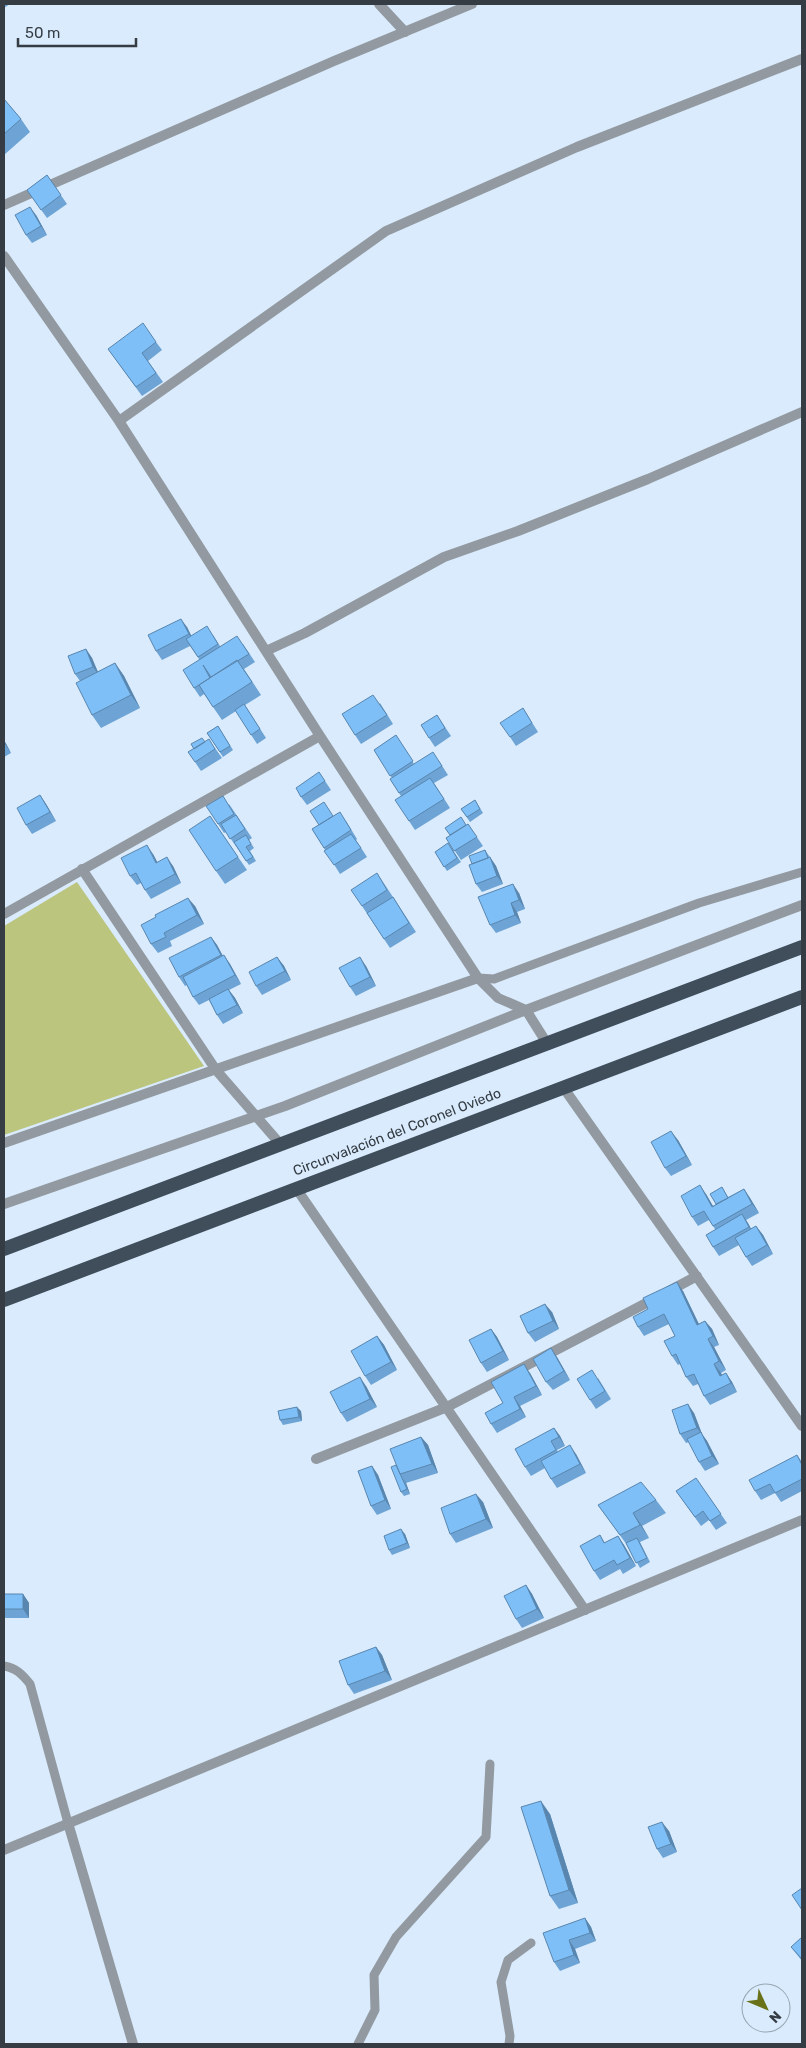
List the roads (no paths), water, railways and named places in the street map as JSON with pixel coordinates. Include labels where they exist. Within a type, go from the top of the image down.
[{"type":"highway","name":"Circunvalación del Coronel Oviedo","points":[[4,1249],[802,947]]},
{"type":"highway","name":"Circunvalación del Coronel Oviedo","points":[[4,1300],[802,997]]},
{"type":"street","points":[[379,4],[405,32]]},
{"type":"street","points":[[4,205],[472,4]]},
{"type":"street","points":[[119,421],[386,231],[577,147],[802,59]]},
{"type":"street","points":[[4,256],[119,421],[320,736],[478,978],[498,998],[526,1010],[548,1044]]},
{"type":"street","points":[[266,651],[305,634],[444,557],[518,531],[648,479],[802,412]]},
{"type":"street","points":[[4,914],[320,736]]},
{"type":"street","points":[[82,869],[216,1070],[281,1145]]},
{"type":"street","points":[[4,1204],[285,1106],[526,1010],[802,905]]},
{"type":"street","points":[[4,1143],[478,978]]},
{"type":"street","points":[[563,1087],[802,1426]]},
{"type":"street","points":[[296,1188],[585,1610]]},
{"type":"street","points":[[316,1458],[447,1407],[698,1276]]},
{"type":"street","points":[[4,1850],[802,1520]]},
{"type":"street","points":[[68,1823],[134,2044]]},
{"type":"lane","points":[[478,978],[494,979],[699,903],[802,872]]},
{"type":"lane","points":[[4,1666],[22,1674],[30,1684],[68,1823]]},
{"type":"lane","points":[[358,2044],[375,2010],[374,1975],[396,1937],[486,1837],[490,1764]]},
{"type":"lane","points":[[509,2044],[510,2036],[501,1982],[508,1960],[531,1943]]}]
